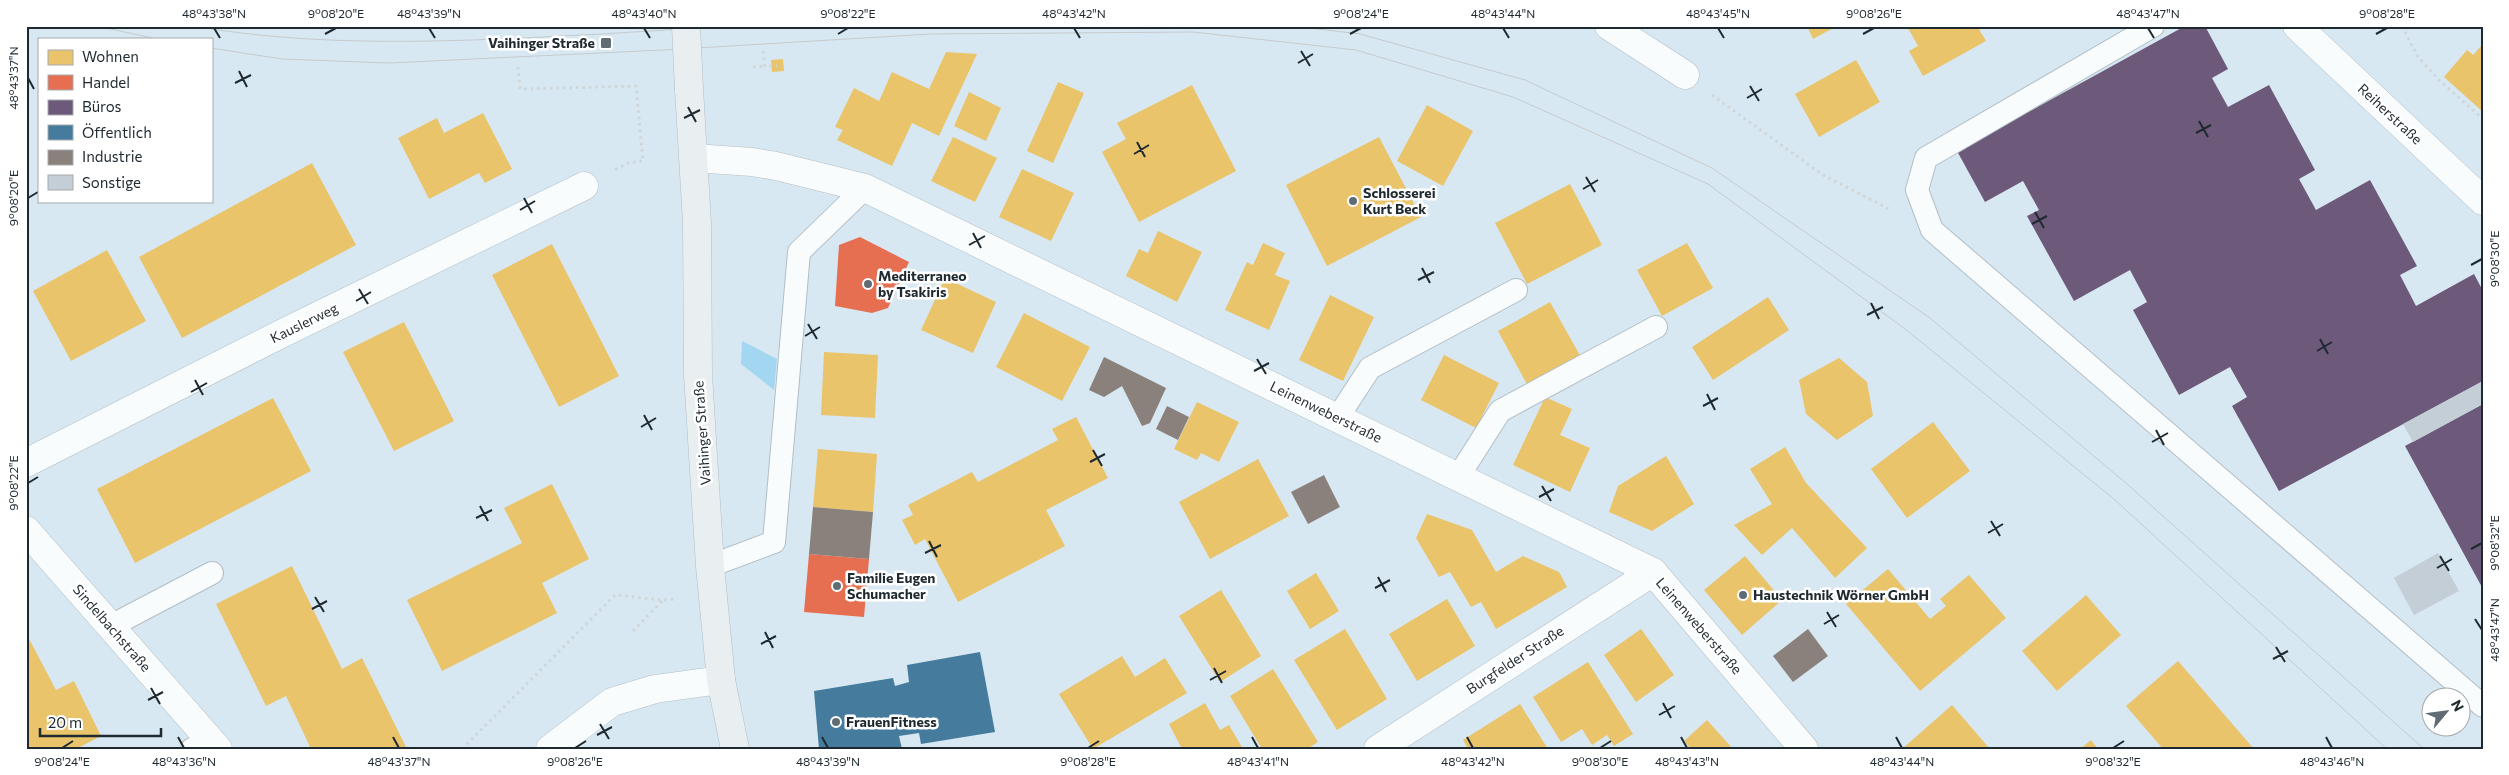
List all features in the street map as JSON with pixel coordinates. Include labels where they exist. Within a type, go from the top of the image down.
[{"type":"main road","name":"Vaihinger Straße","points":[[686,26],[694,158],[698,375],[710,566],[721,680],[735,749]]},
{"type":"street","points":[[1609,26],[1685,75]]},
{"type":"street","name":"Reiherstraße","points":[[2297,26],[2483,201]]},
{"type":"street","name":"Leinenweberstraße","points":[[694,158],[752,162],[776,166],[865,188],[1653,572],[1804,749]]},
{"type":"street","name":"Kauslerweg","points":[[26,463],[285,332],[584,186]]},
{"type":"street","name":"Sindelbachstraße","points":[[26,530],[111,626],[207,746]]},
{"type":"street","name":"Burgfelder Straße","points":[[1378,749],[1653,572]]},
{"type":"street","points":[[550,749],[612,702],[654,689],[721,680]]},
{"type":"lane","points":[[2153,26],[1926,158],[1917,190],[1932,230],[2483,706]]},
{"type":"lane","points":[[710,566],[774,542],[799,252],[865,188]]},
{"type":"lane","points":[[1338,417],[1370,368],[1516,290]]},
{"type":"lane","points":[[1458,477],[1500,411],[1656,327]]},
{"type":"lane","points":[[111,626],[212,573]]},
{"type":"path","points":[[2402,26],[2418,57],[2440,81],[2483,119]]},
{"type":"path","points":[[753,67],[777,66],[764,66],[763,51]]},
{"type":"path","points":[[518,67],[520,89],[636,86],[643,161]]},
{"type":"path","points":[[1685,75],[1823,175],[1932,230]]},
{"type":"path","points":[[462,749],[615,595],[662,600],[713,596]]},
{"type":"path","points":[[633,632],[662,600]]},
{"type":"shaded area","points":[[742,341],[777,359],[774,390],[741,364]]},
{"type":"building: Wohnen","points":[[1807,26],[1837,26],[1813,39]]},
{"type":"building: Wohnen","points":[[1911,26],[1977,26],[1986,41],[1923,76],[1909,51],[1918,46],[1908,28]]},
{"type":"building: Wohnen","points":[[2483,44],[2483,112],[2444,77],[2467,50],[2473,55]]},
{"type":"building: Wohnen","points":[[946,52],[977,54],[939,136],[912,123],[892,166],[837,140],[843,130],[835,127],[854,88],[879,101],[892,72],[929,89]]},
{"type":"building: Wohnen","points":[[783,59],[784,71],[772,72],[771,60]]},
{"type":"building: Wohnen","points":[[1856,60],[1880,102],[1819,137],[1795,94]]},
{"type":"building: Wohnen","points":[[1058,82],[1084,93],[1053,163],[1027,151]]},
{"type":"building: Wohnen","points":[[1192,85],[1236,171],[1139,222],[1102,152],[1126,139],[1117,123]]},
{"type":"building: Wohnen","points":[[969,92],[1001,108],[986,141],[954,126]]},
{"type":"building: Wohnen","points":[[1427,105],[1473,131],[1443,186],[1397,161]]},
{"type":"building: Wohnen","points":[[483,113],[512,169],[485,183],[479,173],[429,199],[398,138],[437,118],[444,133]]},
{"type":"building: Wohnen","points":[[953,137],[997,158],[975,202],[931,181]]},
{"type":"building: Wohnen","name":"Schlosserei Kurt Beck","points":[[1379,137],[1421,217],[1327,266],[1286,185]]},
{"type":"building: Wohnen","points":[[312,163],[356,245],[182,338],[139,257]]},
{"type":"building: Wohnen","points":[[1022,169],[1074,193],[1051,241],[999,217]]},
{"type":"building: Wohnen","points":[[1570,184],[1602,245],[1527,284],[1495,223]]},
{"type":"building: Wohnen","points":[[1158,231],[1202,252],[1177,302],[1126,276],[1139,249],[1148,253]]},
{"type":"building: Wohnen","points":[[1263,243],[1285,253],[1275,275],[1290,281],[1269,330],[1225,310],[1247,262],[1253,265]]},
{"type":"building: Wohnen","points":[[1687,243],[1713,288],[1662,316],[1637,270]]},
{"type":"building: Wohnen","points":[[552,244],[619,376],[559,407],[492,275]]},
{"type":"building: Wohnen","points":[[107,250],[146,321],[71,361],[33,291]]},
{"type":"building: Wohnen","points":[[945,278],[996,302],[973,353],[921,330]]},
{"type":"building: Wohnen","points":[[1330,295],[1374,317],[1343,381],[1299,360]]},
{"type":"building: Wohnen","points":[[1768,297],[1789,330],[1713,380],[1692,347]]},
{"type":"building: Wohnen","points":[[1550,302],[1582,359],[1529,388],[1498,331]]},
{"type":"building: Wohnen","points":[[1024,313],[1090,347],[1062,401],[996,367]]},
{"type":"building: Wohnen","points":[[404,322],[454,421],[394,451],[343,352]]},
{"type":"building: Wohnen","points":[[824,352],[878,355],[875,418],[821,415]]},
{"type":"building: Wohnen","points":[[1444,355],[1499,383],[1476,428],[1421,400]]},
{"type":"building: Wohnen","points":[[1839,358],[1867,382],[1873,416],[1837,440],[1806,414],[1799,380]]},
{"type":"building: Wohnen","points":[[1545,397],[1572,409],[1560,435],[1590,448],[1570,492],[1513,465]]},
{"type":"building: Wohnen","points":[[273,398],[311,471],[135,563],[97,489]]},
{"type":"building: Wohnen","points":[[1197,402],[1239,422],[1219,462],[1201,453],[1197,460],[1174,449]]},
{"type":"building: Wohnen","points":[[1076,417],[1108,478],[1046,510],[1065,546],[958,602],[925,539],[915,545],[902,520],[913,515],[908,505],[972,472],[978,482],[1058,440],[1052,429]]},
{"type":"building: Wohnen","points":[[1933,422],[1970,471],[1907,518],[1871,469]]},
{"type":"building: Wohnen","points":[[1785,447],[1806,483],[1867,548],[1835,578],[1792,528],[1762,555],[1734,525],[1772,504],[1750,469]]},
{"type":"building: Wohnen","points":[[818,449],[877,454],[873,512],[813,507]]},
{"type":"building: Wohnen","points":[[1666,456],[1694,504],[1652,531],[1609,512],[1618,486]]},
{"type":"building: Wohnen","points":[[1258,459],[1289,516],[1210,559],[1179,502]]},
{"type":"building: Wohnen","points":[[552,484],[589,559],[542,583],[557,613],[442,671],[407,600],[522,543],[504,508]]},
{"type":"building: Wohnen","points":[[1427,514],[1472,530],[1496,572],[1523,556],[1559,572],[1567,587],[1496,629],[1481,602],[1471,607],[1450,572],[1439,577],[1416,538]]},
{"type":"building: Wohnen","name":"Haustechnik Wörner GmbH","points":[[1745,556],[1782,600],[1742,635],[1704,590]]},
{"type":"building: Wohnen","points":[[292,566],[342,669],[362,658],[407,749],[311,749],[286,696],[266,706],[216,604]]},
{"type":"building: Wohnen","points":[[1888,569],[1930,619],[1946,606],[1940,599],[1969,575],[2006,618],[1920,691],[1846,604]]},
{"type":"building: Wohnen","points":[[1316,573],[1339,611],[1310,629],[1287,591]]},
{"type":"building: Wohnen","points":[[1221,590],[1261,656],[1220,682],[1179,616]]},
{"type":"building: Wohnen","points":[[2086,595],[2121,635],[2057,691],[2022,651]]},
{"type":"building: Wohnen","points":[[1447,599],[1475,646],[1417,681],[1389,634]]},
{"type":"building: Wohnen","points":[[1345,629],[1387,699],[1337,730],[1294,660]]},
{"type":"building: Wohnen","points":[[1641,629],[1674,675],[1636,702],[1604,655]]},
{"type":"building: Wohnen","points":[[26,633],[56,690],[74,681],[101,736],[76,749],[26,749]]},
{"type":"building: Wohnen","points":[[1122,656],[1135,677],[1165,658],[1187,693],[1093,749],[1059,694]]},
{"type":"building: Wohnen","points":[[2178,661],[2254,749],[2163,749],[2126,706]]},
{"type":"building: Wohnen","points":[[1588,662],[1633,734],[1614,746],[1607,735],[1592,745],[1582,729],[1561,742],[1533,697]]},
{"type":"building: Wohnen","points":[[1273,669],[1318,742],[1307,749],[1262,749],[1230,696]]},
{"type":"building: Wohnen","points":[[1205,703],[1220,730],[1229,725],[1243,749],[1182,749],[1169,724]]},
{"type":"building: Wohnen","points":[[1520,704],[1548,749],[1468,749],[1463,740]]},
{"type":"building: Wohnen","points":[[1952,705],[1990,749],[1902,749]]},
{"type":"building: Wohnen","points":[[1707,720],[1733,749],[1691,749],[1684,741]]},
{"type":"building: Wohnen","points":[[2091,740],[2098,749],[2080,749]]},
{"type":"building: Handel","name":"Mediterraneo by Tsakiris","points":[[860,237],[909,262],[888,308],[872,313],[835,306],[839,245]]},
{"type":"building: Handel","name":"Familie Eugen Schumacher","points":[[809,554],[869,559],[864,617],[804,612]]},
{"type":"building: Büros","points":[[2185,26],[2205,26],[2228,69],[2212,78],[2228,107],[2269,85],[2315,170],[2299,179],[2316,210],[2370,180],[2417,266],[2400,275],[2416,306],[2474,274],[2483,291],[2483,381],[2279,491],[2232,406],[2247,397],[2230,367],[2179,395],[2133,310],[2147,302],[2130,270],[2074,301],[2027,216],[2039,210],[2023,181],[1985,202],[1957,151]]},
{"type":"building: Büros","points":[[2483,404],[2483,589],[2405,446]]},
{"type":"building: Öffentlich","points":[[980,652],[995,732],[921,744],[919,733],[899,736],[902,749],[819,749],[814,691],[893,678],[895,686],[909,682],[907,665]]},
{"type":"building: Industrie","points":[[1104,357],[1166,388],[1150,423],[1142,426],[1122,386],[1104,397],[1089,390]]},
{"type":"building: Industrie","points":[[1167,406],[1189,417],[1178,440],[1156,429]]},
{"type":"building: Industrie","points":[[1324,475],[1340,507],[1308,524],[1291,492]]},
{"type":"building: Industrie","points":[[813,507],[873,512],[869,559],[809,554]]},
{"type":"building: Industrie","points":[[1808,629],[1828,656],[1793,682],[1773,656]]},
{"type":"building: Sonstige","points":[[2483,381],[2483,404],[2413,442],[2403,424]]},
{"type":"building: Sonstige","points":[[2438,553],[2459,591],[2414,615],[2394,578]]},
{"type":"tram line","points":[[97,26],[152,38]]},
{"type":"tram line","points":[[193,26],[263,35],[367,41],[472,40],[725,26]]},
{"type":"tram line","points":[[1293,26],[1360,34],[1525,80],[1712,168],[1930,318],[2127,484],[2424,749]]},
{"type":"tram line","points":[[212,48],[282,59],[389,63],[663,50],[931,34],[1193,32],[1356,50],[1513,97],[1708,184],[1909,332],[2115,500],[2387,749]]},
{"type":"place","name":"Vaihinger Straße","points":[[606,43]]},
{"type":"place","name":"Schlosserei Kurt Beck","points":[[1353,201]]},
{"type":"place","name":"Mediterraneo by Tsakiris","points":[[868,284]]},
{"type":"place","name":"Familie Eugen Schumacher","points":[[837,586]]},
{"type":"place","name":"Haustechnik Wörner GmbH","points":[[1743,595]]},
{"type":"place","name":"FrauenFitness","points":[[836,722]]}]
